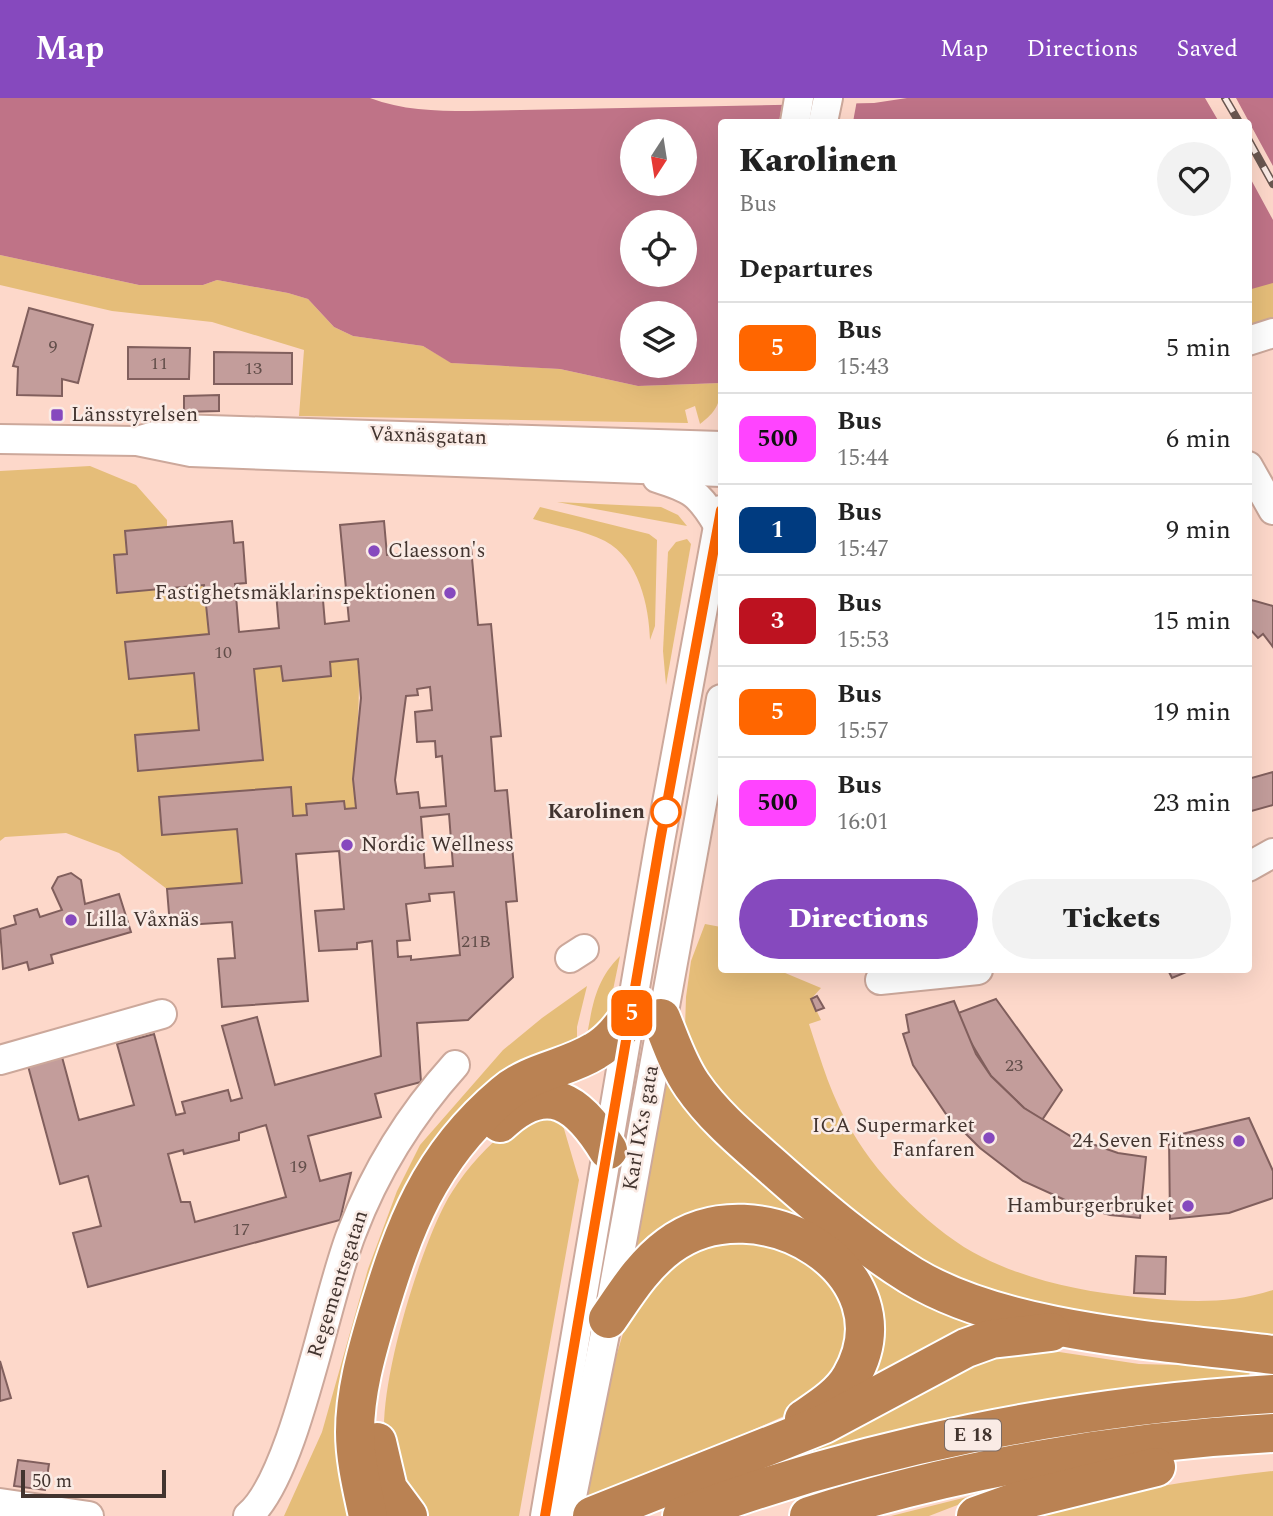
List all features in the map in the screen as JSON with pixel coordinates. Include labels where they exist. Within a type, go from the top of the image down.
[{"type":"highway","points":[[368,1516],[355,1451],[359,1385],[401,1239],[423,1192],[461,1138],[506,1093],[544,1071],[598,1050],[618,1032],[647,1015],[684,1073],[727,1125],[819,1208],[913,1277],[959,1298],[1085,1330],[1273,1355]]},
{"type":"highway","points":[[408,1516],[388,1489],[382,1471],[375,1419],[377,1397],[410,1268],[432,1213],[468,1158],[493,1129],[515,1111],[538,1100],[552,1099],[577,1109],[589,1120],[608,1150]]},
{"type":"highway","points":[[608,1320],[635,1280],[669,1245],[711,1226],[734,1223],[785,1229],[830,1256],[854,1291],[862,1311],[863,1347],[850,1379],[835,1396],[764,1447]]},
{"type":"highway","points":[[565,1510],[764,1447],[857,1409],[966,1348],[1024,1334],[1085,1330]]},
{"type":"highway","name":"E 18","points":[[682,1516],[827,1469],[914,1447],[1135,1407],[1273,1394]]},
{"type":"highway","name":"E 18","points":[[809,1516],[920,1486],[1044,1461],[1128,1447],[1273,1433]]},
{"type":"highway","points":[[976,1516],[1018,1501],[1127,1473],[1273,1443]]},
{"type":"street","points":[[796,119],[799,98]]},
{"type":"street","points":[[824,119],[828,98]]},
{"type":"street","points":[[1252,340],[1273,333]]},
{"type":"street","name":"Våxnäsgatan","points":[[137,441],[178,429],[718,446]]},
{"type":"street","name":"Våxnäsgatan","points":[[0,439],[137,441],[191,452],[718,472]]},
{"type":"street","points":[[630,470],[689,488],[718,516]]},
{"type":"street","points":[[1252,473],[1273,510]]},
{"type":"street","name":"Karl IX:s gata","points":[[565,1510],[608,1320],[647,1015],[718,532]]},
{"type":"street","name":"Karl IX:s gata","points":[[565,1510],[608,1150],[647,1015],[718,712]]},
{"type":"street","points":[[1252,865],[1273,853]]},
{"type":"street","points":[[880,980],[949,973]]},
{"type":"street","points":[[0,1060],[162,1014]]},
{"type":"street","name":"Regementsgatan","points":[[248,1516],[258,1508],[283,1459],[351,1233],[374,1182],[386,1157],[422,1102],[455,1065]]},
{"type":"street","points":[[0,1503],[89,1516]]},
{"type":"shaded area","points":[[0,98],[370,98],[406,107],[468,111],[874,103],[907,98],[1273,98],[1273,283],[1252,289],[1252,119],[718,119],[718,383],[638,386],[560,369],[451,363],[423,346],[353,336],[334,327],[308,299],[217,280],[203,285],[139,285],[0,255]]},
{"type":"shaded area","points":[[0,255],[139,285],[203,285],[217,280],[308,299],[334,327],[353,336],[423,346],[452,363],[560,369],[638,386],[718,383],[718,401],[714,411],[700,424],[695,406],[685,410],[688,423],[299,416],[304,350],[212,322],[112,311],[0,285]]},
{"type":"shaded area","points":[[1273,275],[1273,323],[1252,329],[1252,281]]},
{"type":"shaded area","points":[[90,466],[136,485],[167,520],[167,527],[126,531],[127,554],[114,556],[117,592],[204,585],[209,634],[125,642],[129,679],[194,673],[199,730],[135,735],[138,771],[262,760],[254,669],[281,666],[283,681],[331,676],[330,662],[358,659],[356,808],[345,809],[344,802],[306,804],[307,815],[293,816],[291,788],[237,829],[242,883],[167,889],[119,853],[66,833],[5,837],[0,841],[0,471]]},
{"type":"shaded area","points":[[557,502],[661,507],[678,515],[687,526]]},
{"type":"shaded area","points":[[540,507],[649,534],[657,540],[655,626],[650,640],[644,598],[634,571],[626,559],[617,549],[597,537],[533,519]]},
{"type":"shaded area","points":[[687,539],[691,544],[666,685],[663,651],[668,552],[676,542]]},
{"type":"shaded area","points":[[705,924],[718,926],[718,973],[785,973],[821,988],[811,999],[821,1020],[809,1024],[828,1080],[846,1120],[864,1150],[893,1186],[927,1220],[964,1247],[1019,1273],[1097,1292],[1154,1299],[1205,1301],[1239,1298],[1273,1290],[1273,1346],[1055,1318],[931,1272],[796,1172],[698,1069],[685,1028],[691,961]]},
{"type":"shaded area","points":[[620,956],[607,1019],[587,1035],[601,983]]},
{"type":"shaded area","points":[[587,986],[577,1027],[577,1050],[407,1203],[353,1516],[284,1516],[322,1432],[368,1269],[397,1191],[420,1145],[503,1050]]},
{"type":"shaded area","points":[[666,1079],[698,1125],[810,1224],[778,1215],[630,1270]]},
{"type":"shaded area","points":[[530,1113],[562,1122],[579,1180],[519,1516],[423,1516],[391,1464],[384,1432],[392,1363],[402,1322],[427,1245],[452,1192],[487,1148]]},
{"type":"shaded area","points":[[778,1238],[845,1299],[852,1351],[811,1404],[584,1506],[607,1387],[627,1320],[644,1286],[691,1244]]},
{"type":"shaded area","points":[[852,1258],[898,1292],[942,1314],[990,1326],[846,1404]]},
{"type":"shaded area","points":[[1026,1347],[1139,1364],[1250,1367],[1249,1379],[1025,1403],[750,1475],[946,1368]]},
{"type":"shaded area","points":[[1273,1471],[1273,1516],[1033,1516],[1152,1488]]},
{"type":"shaded area","points":[[999,1489],[929,1516],[891,1516]]},
{"type":"pier","points":[[1205,98],[1236,98],[1247,119],[1217,119]]},
{"type":"pier","points":[[783,100],[857,100],[854,119],[780,119]]},
{"type":"pier","points":[[1252,127],[1273,166],[1273,220],[1252,181]]},
{"type":"building","points":[[29,308],[93,325],[78,383],[62,379],[62,396],[17,395],[18,367],[13,366]]},
{"type":"building","points":[[128,347],[190,348],[189,379],[128,379]]},
{"type":"building","points":[[214,352],[292,353],[292,384],[214,384]]},
{"type":"building","points":[[219,395],[219,411],[184,412],[184,396]]},
{"type":"building","name":"Karolinen","points":[[232,521],[234,543],[243,542],[246,583],[235,584],[239,632],[279,628],[276,592],[322,588],[325,624],[349,621],[340,525],[384,521],[387,555],[471,547],[478,625],[491,624],[501,736],[491,737],[495,791],[507,790],[517,901],[506,902],[513,977],[468,1020],[417,1023],[421,1082],[375,1094],[381,1117],[308,1136],[320,1181],[351,1173],[340,1220],[88,1287],[73,1233],[101,1226],[88,1176],[60,1184],[28,1066],[62,1057],[79,1120],[134,1105],[117,1044],[154,1034],[176,1115],[185,1113],[182,1102],[228,1090],[231,1101],[242,1098],[222,1026],[257,1017],[275,1085],[381,1056],[372,941],[357,943],[357,949],[319,951],[315,911],[344,909],[339,851],[296,854],[308,1001],[222,1007],[218,959],[235,958],[232,922],[170,926],[167,889],[242,883],[237,829],[162,835],[159,797],[291,787],[293,816],[307,815],[306,804],[344,801],[345,809],[356,808],[353,779],[361,698],[358,659],[330,662],[331,676],[283,681],[281,666],[254,669],[263,760],[138,771],[135,735],[199,730],[194,673],[129,679],[125,642],[209,634],[204,585],[117,593],[114,555],[127,554],[125,531]],"holes":[[[430,687],[432,710],[415,712],[417,742],[435,741],[436,757],[442,756],[446,806],[420,808],[418,792],[397,794],[395,780],[406,696],[418,695],[417,689]],[[449,814],[453,866],[425,868],[421,817]],[[454,892],[460,955],[411,960],[411,956],[398,957],[397,941],[410,940],[406,904],[430,901],[429,894]],[[266,1125],[286,1197],[195,1222],[190,1202],[181,1202],[168,1154],[183,1150],[184,1154],[239,1140],[239,1133]]]},
{"type":"building","points":[[1252,600],[1273,606],[1273,647],[1263,634],[1258,638],[1252,631]]},
{"type":"building","points":[[1273,772],[1273,805],[1252,811],[1252,778]]},
{"type":"building","name":"Lilla Våxnäs","points":[[71,873],[81,880],[85,904],[119,894],[131,932],[51,955],[53,963],[29,970],[27,962],[3,969],[0,929],[16,924],[14,916],[37,909],[40,917],[62,910],[52,888],[58,877]]},
{"type":"building","points":[[1170,973],[1184,973],[1172,978]]},
{"type":"building","points":[[817,996],[824,1008],[816,1011],[811,999]]},
{"type":"building","points":[[996,999],[1062,1090],[1042,1120],[1024,1108],[991,1076],[967,1036],[958,1013]]},
{"type":"building","points":[[954,1001],[976,1054],[991,1076],[1024,1108],[1072,1137],[1118,1153],[1146,1157],[1140,1218],[1110,1215],[1076,1205],[1023,1181],[980,1148],[946,1114],[913,1065],[903,1034],[909,1032],[906,1015]]},
{"type":"building","points":[[1249,1118],[1273,1171],[1273,1198],[1229,1213],[1170,1219],[1169,1137]]},
{"type":"building","points":[[1136,1256],[1166,1257],[1165,1294],[1134,1293]]},
{"type":"building","points":[[0,1361],[11,1398],[0,1401]]},
{"type":"building","points":[[18,1460],[49,1464],[45,1490],[14,1486]]},
{"type":"railway","points":[[1225,98],[1237,119]]},
{"type":"railway","points":[[1252,146],[1273,184]]},
{"type":"bus line","name":"5","points":[[545,1516],[660,841],[718,526]]},
{"type":"place","name":"Länsstyrelsen","points":[[57,415]]},
{"type":"place","name":"Claesson's","points":[[374,551]]},
{"type":"place","name":"Fastighetsmäklarinspektionen","points":[[450,593]]},
{"type":"place","name":"Karolinen","points":[[666,812]]},
{"type":"place","name":"Nordic Wellness","points":[[347,845]]},
{"type":"place","name":"Lilla Våxnäs","points":[[71,920]]},
{"type":"place","name":"ICA Supermarket Fanfaren","points":[[989,1138]]},
{"type":"place","name":"24 Seven Fitness","points":[[1239,1141]]},
{"type":"place","name":"Hamburgerbruket","points":[[1188,1206]]}]
